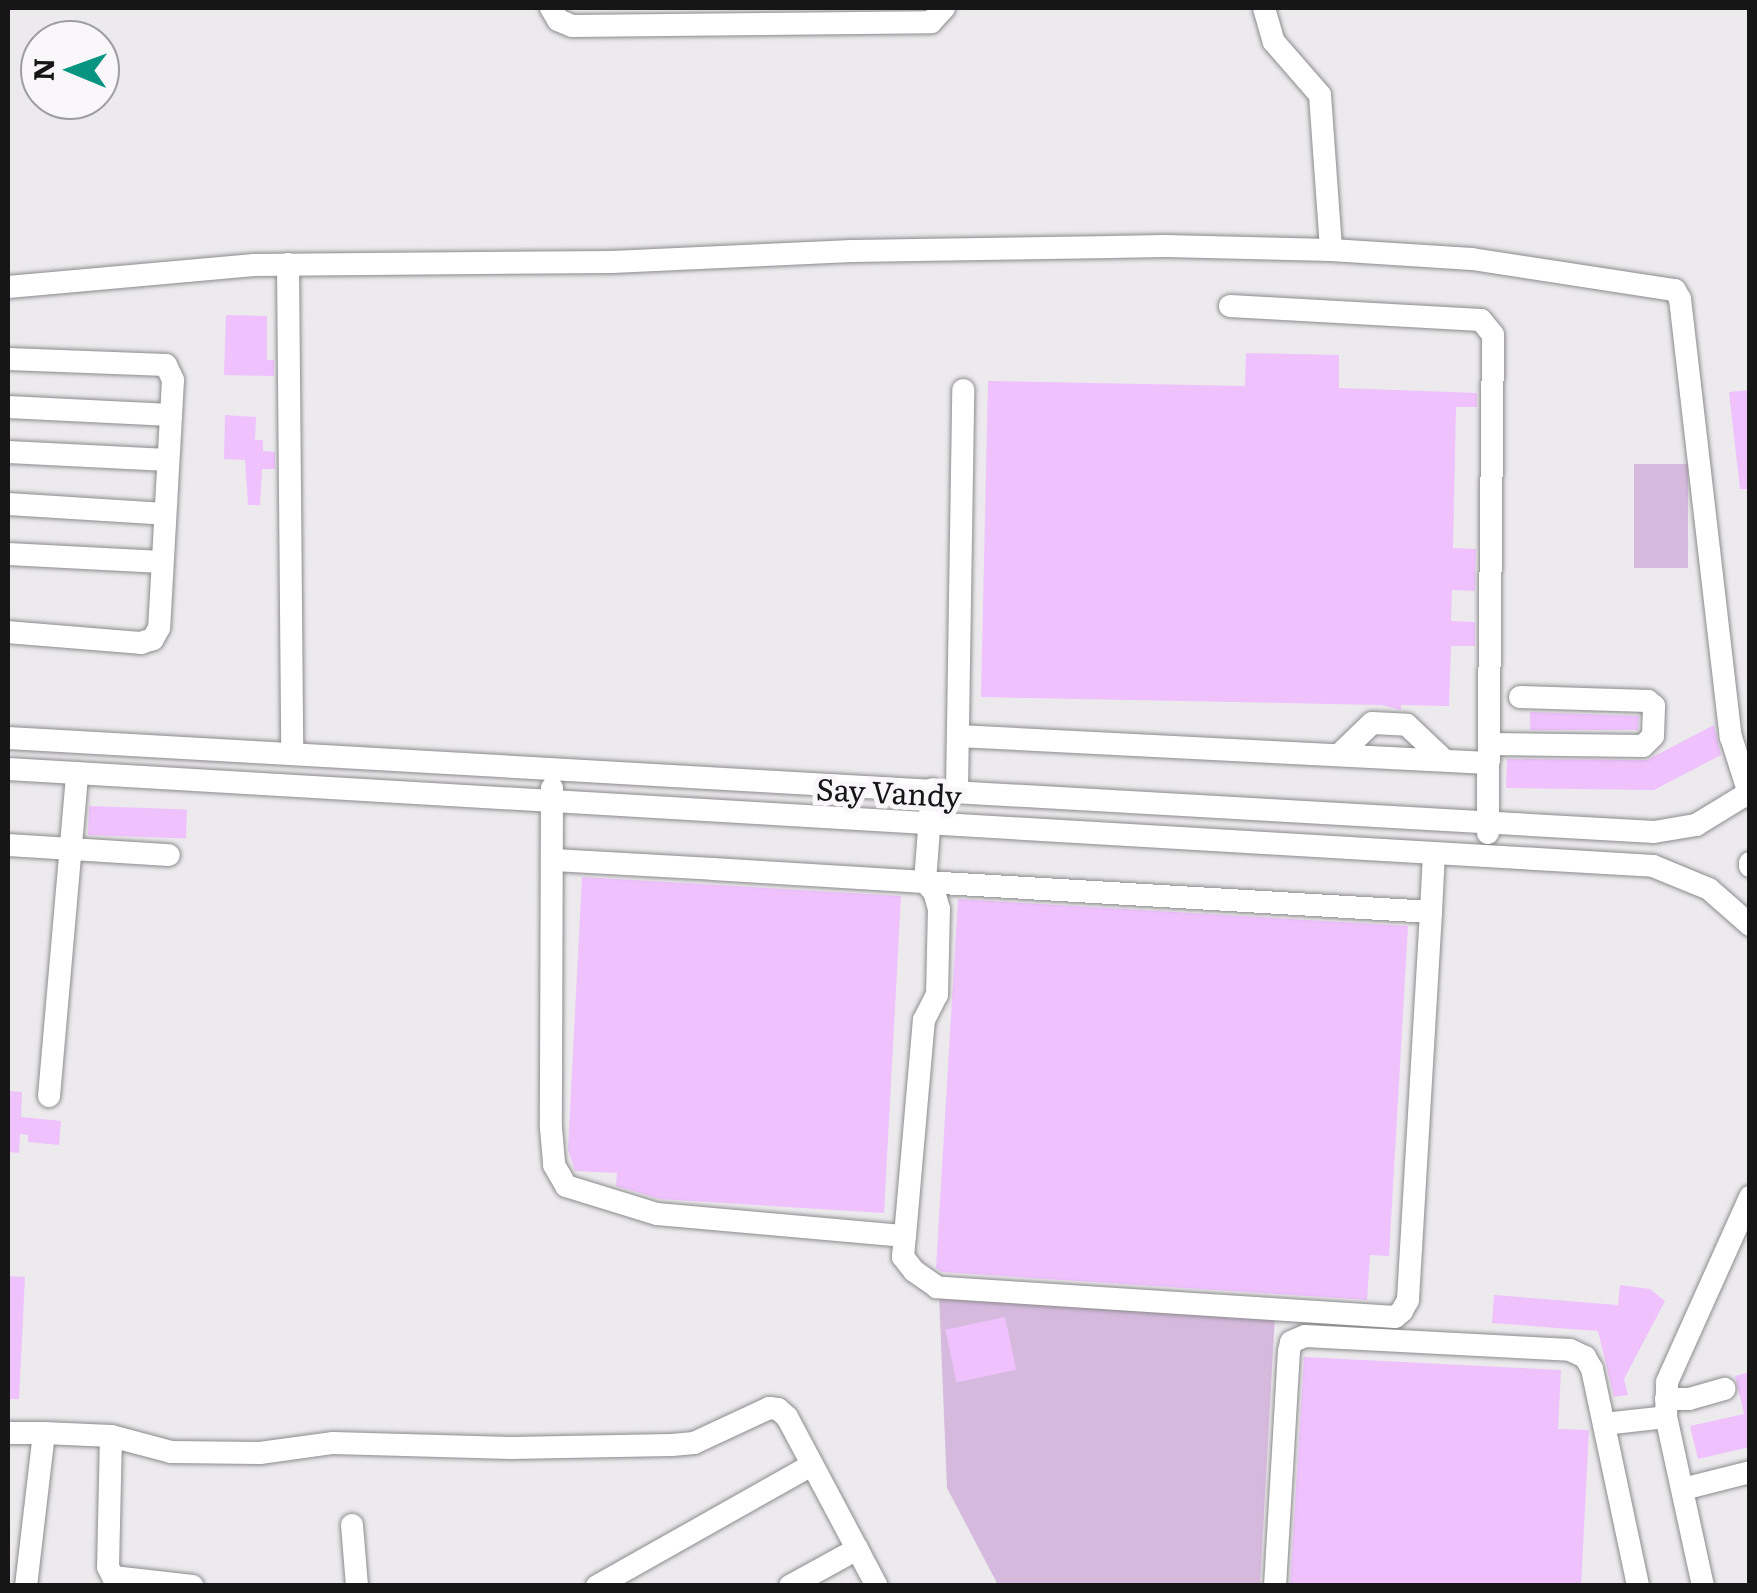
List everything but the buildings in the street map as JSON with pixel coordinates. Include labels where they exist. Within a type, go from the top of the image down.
[{"type":"street","points":[[551,8],[558,20],[572,26],[680,14],[813,15],[931,22],[944,8]]},
{"type":"street","points":[[1264,8],[1274,42],[1320,95],[1331,250]]},
{"type":"street","points":[[8,287],[288,264],[612,262],[833,252],[1165,246],[1331,250],[1472,259],[1676,290],[1730,737],[1749,794]]},
{"type":"street","points":[[288,264],[292,754]]},
{"type":"street","points":[[1230,306],[1480,320],[1492,334],[1487,857]]},
{"type":"street","points":[[8,359],[166,365],[173,380],[160,628],[153,639],[140,643],[8,632]]},
{"type":"street","points":[[957,790],[963,390]]},
{"type":"street","points":[[8,406],[171,415]]},
{"type":"street","points":[[8,452],[168,460]]},
{"type":"street","points":[[8,504],[165,514]]},
{"type":"street","points":[[8,554],[162,562]]},
{"type":"street","points":[[958,736],[1444,760],[1488,753],[1643,746],[1653,736],[1654,706],[1648,701],[1520,697]]},
{"type":"street","points":[[1339,755],[1372,723],[1407,725],[1444,760]]},
{"type":"street","name":"Say Vandy","points":[[8,738],[1654,832],[1696,824],[1749,794]]},
{"type":"street","name":"Say Vandy","points":[[8,769],[1653,866],[1708,888],[1750,925]]},
{"type":"street","points":[[553,769],[551,1128],[554,1165],[566,1186],[657,1214],[904,1236]]},
{"type":"street","points":[[49,1096],[76,773]]},
{"type":"street","points":[[932,789],[926,882],[939,908],[937,995],[924,1020],[903,1257],[937,1287],[1395,1316],[1408,1300],[1434,853]]},
{"type":"street","points":[[8,845],[169,855]]},
{"type":"street","points":[[554,860],[1430,912]]},
{"type":"street","points":[[1703,1586],[1666,1408],[1673,1362],[1750,1197]]},
{"type":"street","points":[[1275,1586],[1289,1351],[1296,1338],[1570,1350],[1585,1357],[1592,1369],[1638,1586]]},
{"type":"street","points":[[1604,1424],[1725,1389]]},
{"type":"street","points":[[8,1433],[111,1436],[171,1452],[260,1453],[333,1443],[511,1448],[672,1445],[716,1435],[769,1408],[787,1417],[877,1586]]},
{"type":"street","points":[[26,1586],[44,1433]]},
{"type":"street","points":[[111,1436],[110,1574],[117,1579],[192,1586]]},
{"type":"street","points":[[597,1586],[812,1465]]},
{"type":"street","points":[[1683,1489],[1750,1472]]},
{"type":"street","points":[[352,1525],[357,1586]]},
{"type":"street","points":[[790,1586],[857,1549]]},
{"type":"shaded area","points":[[1634,464],[1688,464],[1688,568],[1634,568]]},
{"type":"shaded area","points":[[939,1295],[1275,1315],[1260,1585],[998,1585],[947,1488]]}]
